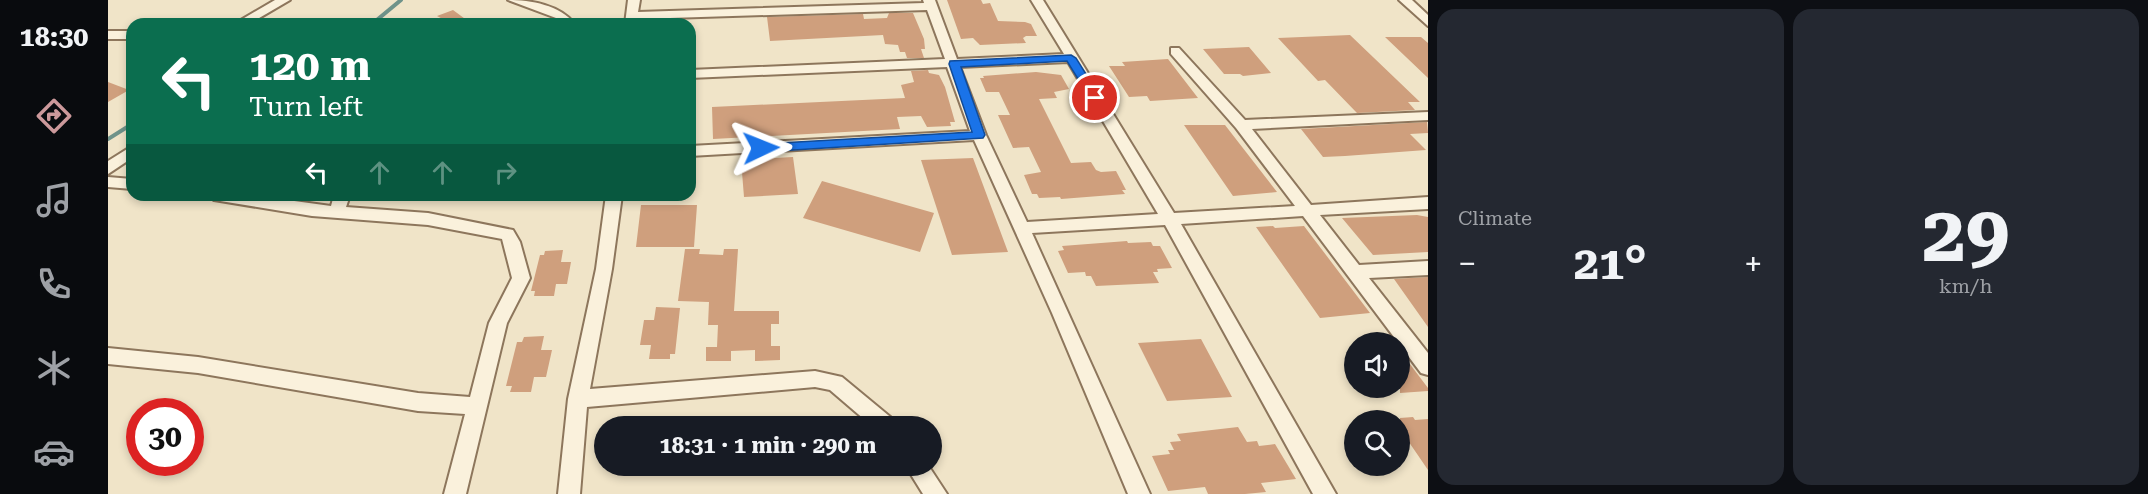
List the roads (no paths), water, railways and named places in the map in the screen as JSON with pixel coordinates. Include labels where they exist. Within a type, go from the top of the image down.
[{"type":"street","points":[[251,18],[284,0]]},
{"type":"street","points":[[514,0],[563,18]]},
{"type":"street","points":[[632,18],[634,0]]},
{"type":"street","points":[[1036,0],[1169,218],[1325,494]]},
{"type":"street","points":[[1405,0],[1428,22]]},
{"type":"street","points":[[667,18],[931,3],[979,135],[1139,494]]},
{"type":"street","points":[[108,35],[126,35]]},
{"type":"street","points":[[1175,51],[1241,125],[1428,367]]},
{"type":"street","points":[[696,74],[1071,58]]},
{"type":"street","points":[[1241,125],[1428,116]]},
{"type":"street","points":[[696,151],[979,135]]},
{"type":"street","points":[[108,169],[126,156]]},
{"type":"street","points":[[108,183],[126,184]]},
{"type":"street","points":[[308,201],[339,203],[507,234],[512,242],[520,278],[498,323],[454,494]]},
{"type":"street","points":[[568,494],[579,399],[604,269],[613,201]]},
{"type":"street","points":[[1022,228],[1428,203]]},
{"type":"street","points":[[1356,272],[1428,268]]},
{"type":"street","points":[[108,356],[198,365],[418,402],[477,406]]},
{"type":"street","points":[[579,399],[814,379],[835,383],[875,416]]},
{"type":"street","points":[[923,476],[936,494]]},
{"type":"waterway","points":[[379,18],[401,0]]},
{"type":"waterway","points":[[108,139],[126,128]]}]
